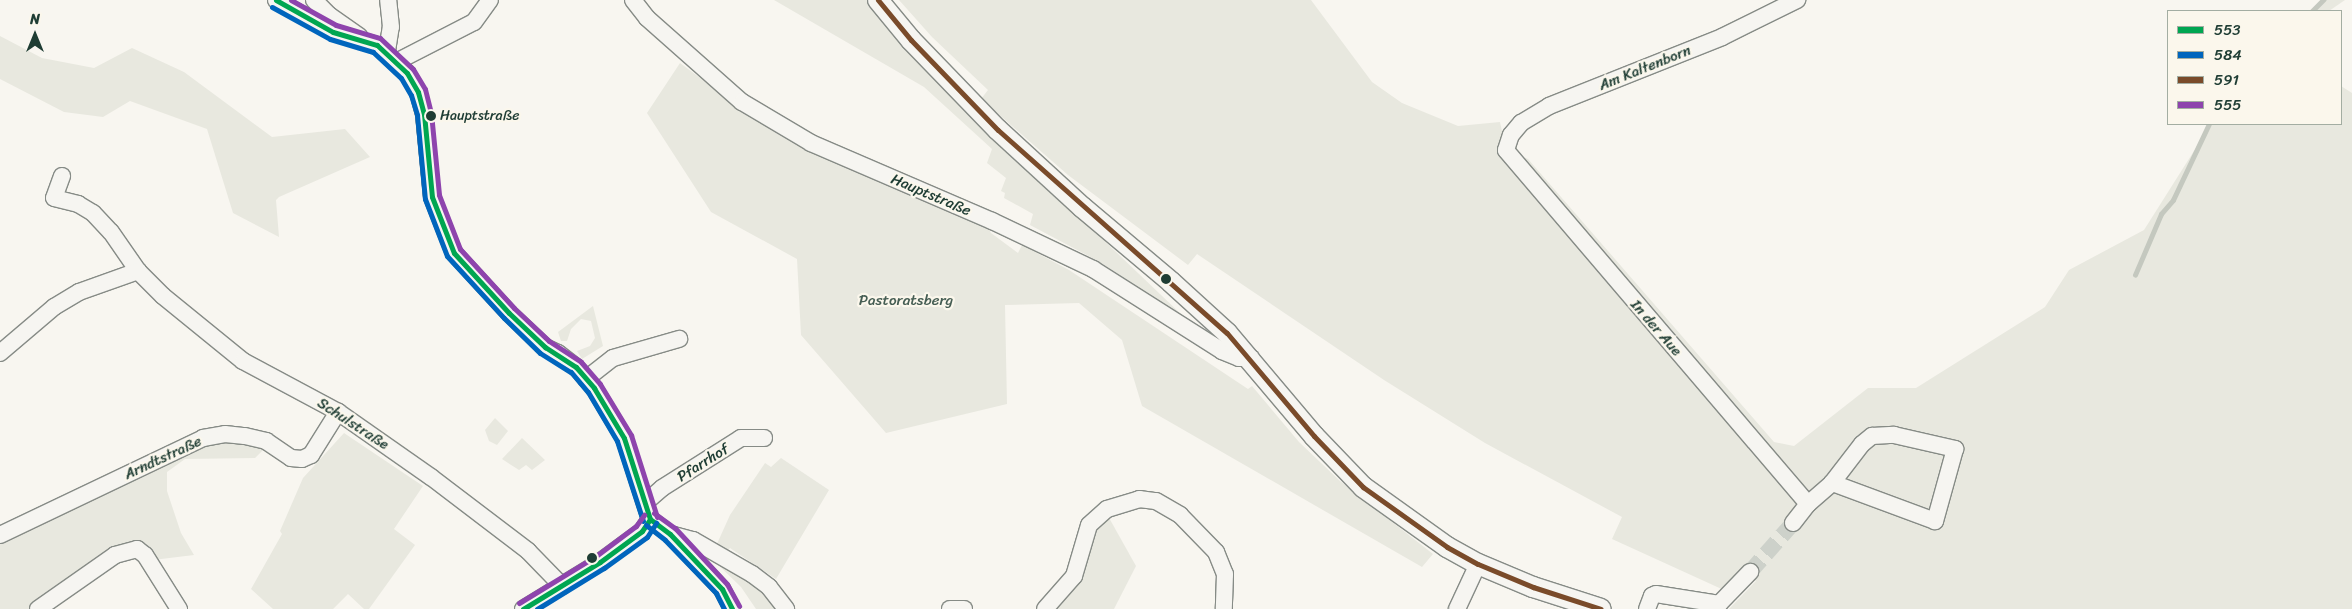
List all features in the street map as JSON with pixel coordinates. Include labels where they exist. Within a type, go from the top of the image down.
[{"type":"main road","points":[[878,0],[911,40],[998,130],[1082,208],[1172,282],[1250,358],[1314,436],[1364,487],[1439,542],[1478,564],[1533,587],[1601,609]]},
{"type":"street","points":[[276,0],[333,32],[363,38]]},
{"type":"street","points":[[314,0],[329,15],[393,56],[418,92],[422,106],[432,197],[454,253],[545,348],[558,352],[586,379],[624,438],[650,519],[670,534],[722,589],[733,608]]},
{"type":"street","points":[[388,0],[393,56]]},
{"type":"street","points":[[393,56],[474,22],[490,0]]},
{"type":"street","name":"Hauptstraße","points":[[633,0],[680,49],[742,102],[811,143],[992,221],[1093,269],[1222,351],[1239,358],[1250,358]]},
{"type":"street","name":"Am Kaltenborn","points":[[1506,150],[1511,135],[1521,123],[1549,106],[1722,37],[1797,0]]},
{"type":"street","name":"In der Aue","points":[[1506,150],[1808,504]]},
{"type":"street","name":"Schulstraße","points":[[62,176],[54,198],[78,204],[93,213],[111,232],[138,271],[163,296],[243,361],[338,412],[479,513],[528,552],[562,586]]},
{"type":"street","points":[[0,352],[54,307],[79,292],[138,271]]},
{"type":"street","points":[[586,379],[613,358],[679,339]]},
{"type":"street","name":"Arndtstraße","points":[[0,535],[203,438],[225,434],[245,436],[266,442],[291,458],[302,459],[312,455],[338,412]]},
{"type":"street","points":[[1793,523],[1808,504],[1832,483],[1862,444],[1872,436],[1894,435],[1955,449],[1935,521],[1832,483]]},
{"type":"street","name":"Pfarrhof","points":[[646,502],[662,488],[741,438],[764,438]]},
{"type":"street","points":[[1045,609],[1074,576],[1089,525],[1107,509],[1139,500],[1156,501],[1180,515],[1216,552],[1225,574],[1224,609]]},
{"type":"street","points":[[523,609],[562,586],[642,531],[650,519]]},
{"type":"street","points":[[670,534],[693,540],[752,574],[769,587],[786,609]]},
{"type":"street","points":[[38,609],[115,555],[137,549],[145,555],[179,609]]},
{"type":"street","points":[[1457,609],[1478,564]]},
{"type":"street","points":[[1647,609],[1652,596],[1656,594],[1719,604],[1750,572]]},
{"type":"street","points":[[950,609],[964,609]]},
{"type":"shaded area","points":[[774,0],[870,0],[1093,230],[1183,316],[1208,333],[1098,261],[1030,225],[1033,214],[1004,198],[1005,193],[1001,191],[1006,178],[987,163],[992,149],[924,87]]},
{"type":"shaded area","points":[[899,0],[1311,0],[1372,82],[1402,103],[1458,126],[1500,122],[1506,150],[1528,159],[1774,442],[1794,446],[1868,388],[1916,388],[2045,307],[2069,270],[2144,230],[2210,125],[2342,125],[2342,87],[2352,93],[2352,609],[1729,609],[1756,581],[1743,571],[1726,591],[1612,539],[1622,517],[1485,443],[1384,380],[1197,254],[1188,265],[1068,175],[981,99],[988,90],[932,37]]},
{"type":"shaded area","points":[[2325,0],[2345,0],[2330,10],[2316,10]]},
{"type":"shaded area","points":[[0,36],[42,58],[94,68],[132,48],[184,72],[272,137],[345,129],[370,157],[279,197],[276,200],[279,237],[233,213],[207,129],[130,101],[103,117],[64,112],[0,79]]},
{"type":"shaded area","name":"Pastoratsberg","points":[[680,63],[727,98],[987,226],[991,233],[1018,253],[1022,245],[1069,270],[1248,389],[1252,386],[1299,442],[1340,481],[1433,554],[1422,567],[1142,406],[1122,340],[1079,303],[1005,305],[1007,404],[886,433],[801,335],[797,259],[711,212],[647,113]]},
{"type":"shaded area","points":[[593,306],[603,346],[582,359],[577,351],[590,346],[595,338],[591,321],[581,319],[571,329],[567,341],[561,341],[558,332]]},
{"type":"shaded area","points":[[495,418],[508,431],[497,445],[489,441],[485,430]]},
{"type":"shaded area","points":[[344,433],[423,486],[394,529],[415,545],[369,609],[364,609],[348,594],[333,609],[273,609],[251,589],[282,534],[280,531],[303,478]]},
{"type":"shaded area","points":[[522,438],[545,460],[532,470],[526,465],[519,470],[502,459]]},
{"type":"shaded area","points":[[225,440],[264,449],[255,458],[185,459],[167,472],[167,491],[181,533],[194,555],[153,560],[136,542],[31,609],[0,609],[0,542],[201,445]]},
{"type":"shaded area","points":[[781,458],[829,490],[776,579],[730,548],[727,552],[716,546],[730,515],[765,463],[771,467]]},
{"type":"shaded area","points":[[1108,516],[1136,566],[1114,609],[1050,609],[1081,544]]},
{"type":"shaded area","points":[[709,556],[736,569],[782,609],[756,609],[741,587]]},
{"type":"waterway","points":[[2313,10],[2323,0]]},
{"type":"waterway","points":[[2135,275],[2161,214],[2173,200],[2209,125]]},
{"type":"tunnel","points":[[1750,572],[1793,523]]},
{"type":"transit line","name":"553","points":[[276,0],[333,32],[377,45],[407,73],[418,92],[424,114],[432,197],[454,253],[509,313],[545,347],[576,367],[594,388],[624,438],[650,519]]},
{"type":"transit line","name":"555","points":[[291,0],[336,25],[380,38],[413,69],[425,89],[431,113],[439,195],[460,249],[514,308],[549,341],[581,362],[600,384],[631,435],[657,517]]},
{"type":"transit line","name":"591","points":[[878,0],[911,40],[998,130],[1227,333],[1314,436],[1363,487],[1447,547],[1478,564],[1533,587],[1601,609]]},
{"type":"transit line","name":"584","points":[[272,7],[330,39],[373,52],[401,78],[411,95],[417,115],[425,199],[447,256],[504,318],[540,353],[571,372],[588,392],[617,441],[643,521]]},
{"type":"transit line","name":"555","points":[[654,513],[675,528],[727,584],[739,606]]},
{"type":"transit line","name":"555","points":[[519,603],[596,556],[636,526],[644,515]]},
{"type":"transit line","name":"553","points":[[650,519],[670,534],[722,589],[732,609]]},
{"type":"transit line","name":"553","points":[[523,609],[600,562],[642,531],[650,519]]},
{"type":"transit line","name":"584","points":[[537,609],[604,568],[647,537],[656,523]]},
{"type":"transit line","name":"584","points":[[646,525],[665,540],[716,593],[724,609]]},
{"type":"place","name":"Hauptstraße","points":[[431,116]]}]
